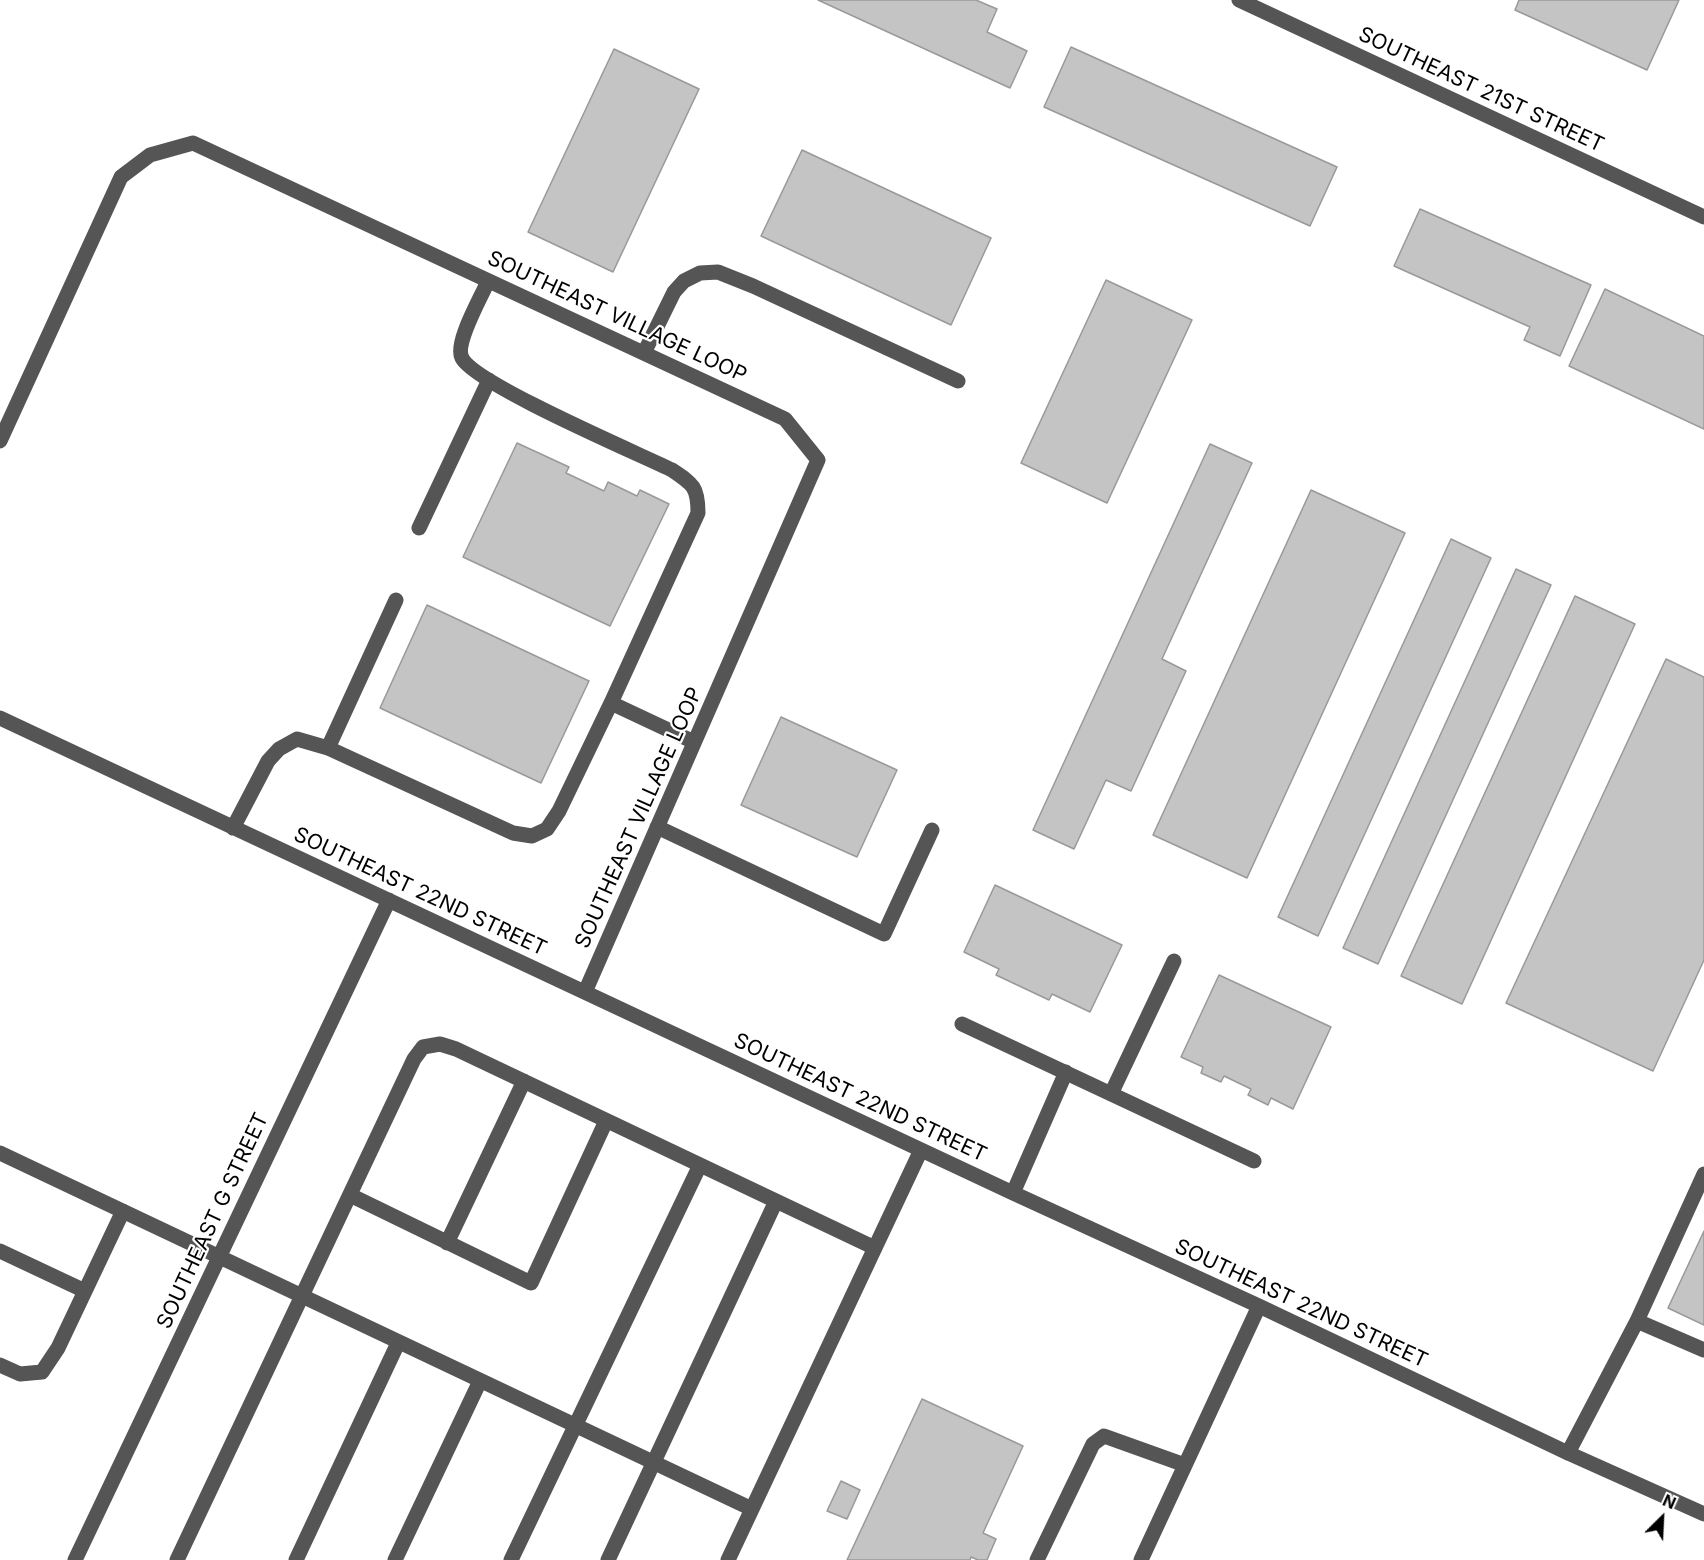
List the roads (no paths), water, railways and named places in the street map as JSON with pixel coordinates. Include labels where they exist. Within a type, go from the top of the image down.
[{"type":"street","name":"SOUTHEAST 21ST STREET","points":[[1239,0],[1704,217]]},
{"type":"street","name":"SOUTHEAST VILLAGE LOOP","points":[[0,441],[121,177],[150,156],[193,143],[785,419],[818,460],[585,992]]},
{"type":"street","points":[[644,353],[674,292],[684,281],[700,273],[718,272],[958,381]]},
{"type":"street","points":[[233,828],[268,761],[279,750],[297,739],[314,742],[328,748],[513,833],[532,836],[547,829],[559,811],[611,704],[698,513],[698,496],[692,483],[672,470],[507,392],[472,369],[461,357],[461,342],[488,281]]},
{"type":"street","points":[[419,528],[489,380]]},
{"type":"street","points":[[328,748],[396,600]]},
{"type":"street","points":[[611,704],[694,742]]},
{"type":"street","name":"SOUTHEAST 22ND STREET","points":[[0,718],[1259,1306],[1568,1453],[1704,1514]]},
{"type":"street","points":[[657,827],[884,934],[932,830]]},
{"type":"street","name":"SOUTHEAST G STREET","points":[[75,1560],[389,900]]},
{"type":"street","points":[[1112,1094],[1174,961]]},
{"type":"street","points":[[962,1024],[1254,1161]]},
{"type":"street","points":[[177,1560],[414,1059],[423,1047],[440,1044],[456,1049],[874,1248]]},
{"type":"street","points":[[1013,1193],[1066,1072]]},
{"type":"street","points":[[447,1243],[524,1081]]},
{"type":"street","points":[[350,1195],[531,1283],[606,1121]]},
{"type":"street","points":[[728,1560],[921,1150]]},
{"type":"street","points":[[0,1153],[752,1509]]},
{"type":"street","points":[[511,1560],[700,1165]]},
{"type":"street","points":[[1568,1453],[1637,1321],[1704,1174]]},
{"type":"street","points":[[608,1560],[776,1201]]},
{"type":"street","points":[[0,1365],[20,1374],[42,1372],[58,1348],[123,1211]]},
{"type":"street","points":[[0,1251],[85,1291]]},
{"type":"street","points":[[1141,1560],[1259,1306]]},
{"type":"street","points":[[1637,1321],[1704,1350]]},
{"type":"street","points":[[296,1560],[398,1342]]},
{"type":"street","points":[[395,1560],[480,1381]]},
{"type":"street","points":[[1037,1560],[1093,1444],[1104,1436],[1185,1465]]}]
